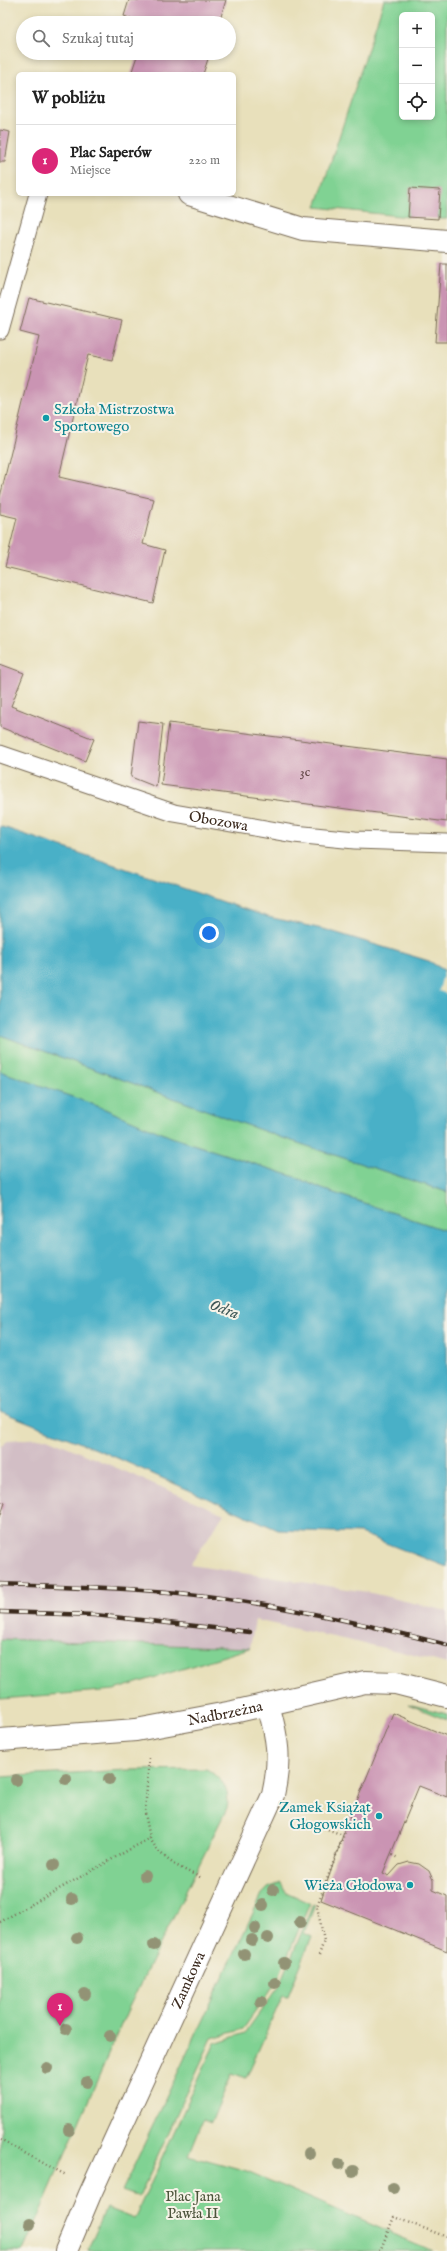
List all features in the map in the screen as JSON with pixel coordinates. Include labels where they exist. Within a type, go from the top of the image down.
[{"type":"street","points":[[196,196],[303,229],[447,241]]},
{"type":"street","name":"Nadbrzeżna","points":[[0,1740],[136,1730],[268,1705],[346,1685],[377,1681],[447,1696]]},
{"type":"street","name":"Zamkowa","points":[[66,2251],[90,2194],[273,1795],[278,1768],[279,1748],[268,1705]]},
{"type":"lane","points":[[0,330],[37,196]]},
{"type":"lane","name":"Obozowa","points":[[0,754],[174,813],[309,835],[355,840],[447,843]]},
{"type":"path","points":[[149,1758],[145,1813],[150,1838],[158,1851],[168,1861],[202,1878]]},
{"type":"path","points":[[298,1818],[343,1835]]},
{"type":"path","points":[[319,1955],[324,1941],[317,1906],[349,1821]]},
{"type":"path","points":[[0,1922],[150,1838]]},
{"type":"path","points":[[392,1855],[398,1858]]},
{"type":"path","points":[[0,2140],[66,2175]]},
{"type":"path","points":[[380,2251],[394,2216],[447,2237]]},
{"type":"shaded area","points":[[47,1438],[224,1514],[190,1565],[367,1592],[447,1611],[447,1664],[402,1652],[255,1620],[250,1648],[0,1639],[0,1447],[8,1440]]},
{"type":"green space","points":[[384,0],[447,0],[447,219],[438,219],[439,190],[410,188],[408,217],[316,207]]},
{"type":"green space","points":[[0,1035],[280,1137],[447,1192],[447,1231],[322,1189],[295,1177],[171,1137],[100,1107],[0,1071]]},
{"type":"green space","points":[[0,1639],[250,1648],[114,1690],[0,1699]]},
{"type":"green space","points":[[408,1704],[447,1714],[447,1720]]},
{"type":"green space","points":[[206,1769],[224,1784],[228,1795],[227,1808],[128,2009],[23,2251],[0,2251],[0,1777],[127,1770]]},
{"type":"green space","points":[[281,1883],[286,1892],[310,1903],[277,1981],[243,2029],[212,2038],[139,2197],[122,2191],[262,1894],[268,1888]]},
{"type":"green space","name":"Plac Jana Pawła II","points":[[313,1904],[315,1905],[304,1933],[312,1937],[288,1996],[283,1995],[246,2078],[232,2073],[211,2123],[203,2120],[189,2155],[247,2171],[433,2251],[87,2251],[106,2208],[134,2219],[215,2043],[245,2033],[281,1983]]},
{"type":"water","points":[[0,826],[268,917],[327,930],[429,961],[447,972],[447,1192],[280,1137],[0,1035]]},
{"type":"water","name":"Odra","points":[[0,1071],[100,1107],[171,1137],[295,1177],[322,1189],[447,1231],[447,1567],[360,1533],[278,1530],[106,1453],[0,1411]]},
{"type":"pier","points":[[444,971],[447,972],[447,994],[439,991]]},
{"type":"building","points":[[129,0],[226,0],[221,16],[124,16]]},
{"type":"building","points":[[136,60],[208,60],[204,72],[132,72]]},
{"type":"building","points":[[0,130],[10,132],[5,162],[0,162]]},
{"type":"building","points":[[410,188],[440,190],[438,219],[408,217]]},
{"type":"building","points":[[441,264],[447,264],[447,342],[435,342]]},
{"type":"building","name":"Szkoła Mistrzostwa Sportowego","points":[[29,298],[122,320],[112,360],[88,355],[59,477],[154,499],[143,544],[165,550],[153,603],[5,567],[17,518],[0,514],[0,497],[39,337],[20,332]]},
{"type":"building","points":[[0,664],[24,673],[11,706],[94,739],[85,761],[0,727]]},
{"type":"building","points":[[138,721],[163,724],[156,787],[131,777]]},
{"type":"building","points":[[169,723],[447,759],[447,822],[161,785]]},
{"type":"building","points":[[0,1501],[5,1503],[0,1517]]},
{"type":"building","name":"Zamek Książąt Głogowskich","points":[[393,1713],[447,1736],[447,1797],[419,1786],[383,1873],[389,1876],[399,1865],[409,1862],[419,1864],[429,1871],[433,1880],[433,1890],[447,1896],[447,1951],[321,1900],[343,1835]]},
{"type":"railway","points":[[0,1584],[134,1589],[213,1597],[280,1607],[381,1628],[447,1645]]},
{"type":"railway","points":[[0,1612],[95,1615],[250,1632]]},
{"type":"place","name":"Szkoła Mistrzostwa Sportowego","points":[[46,418]]},
{"type":"place","name":"Zamek Książąt Głogowskich","points":[[379,1816]]},
{"type":"place","name":"Wieża Głodowa","points":[[410,1885]]},
{"type":"place","name":"Plac Saperów","points":[[60,2026]]}]
